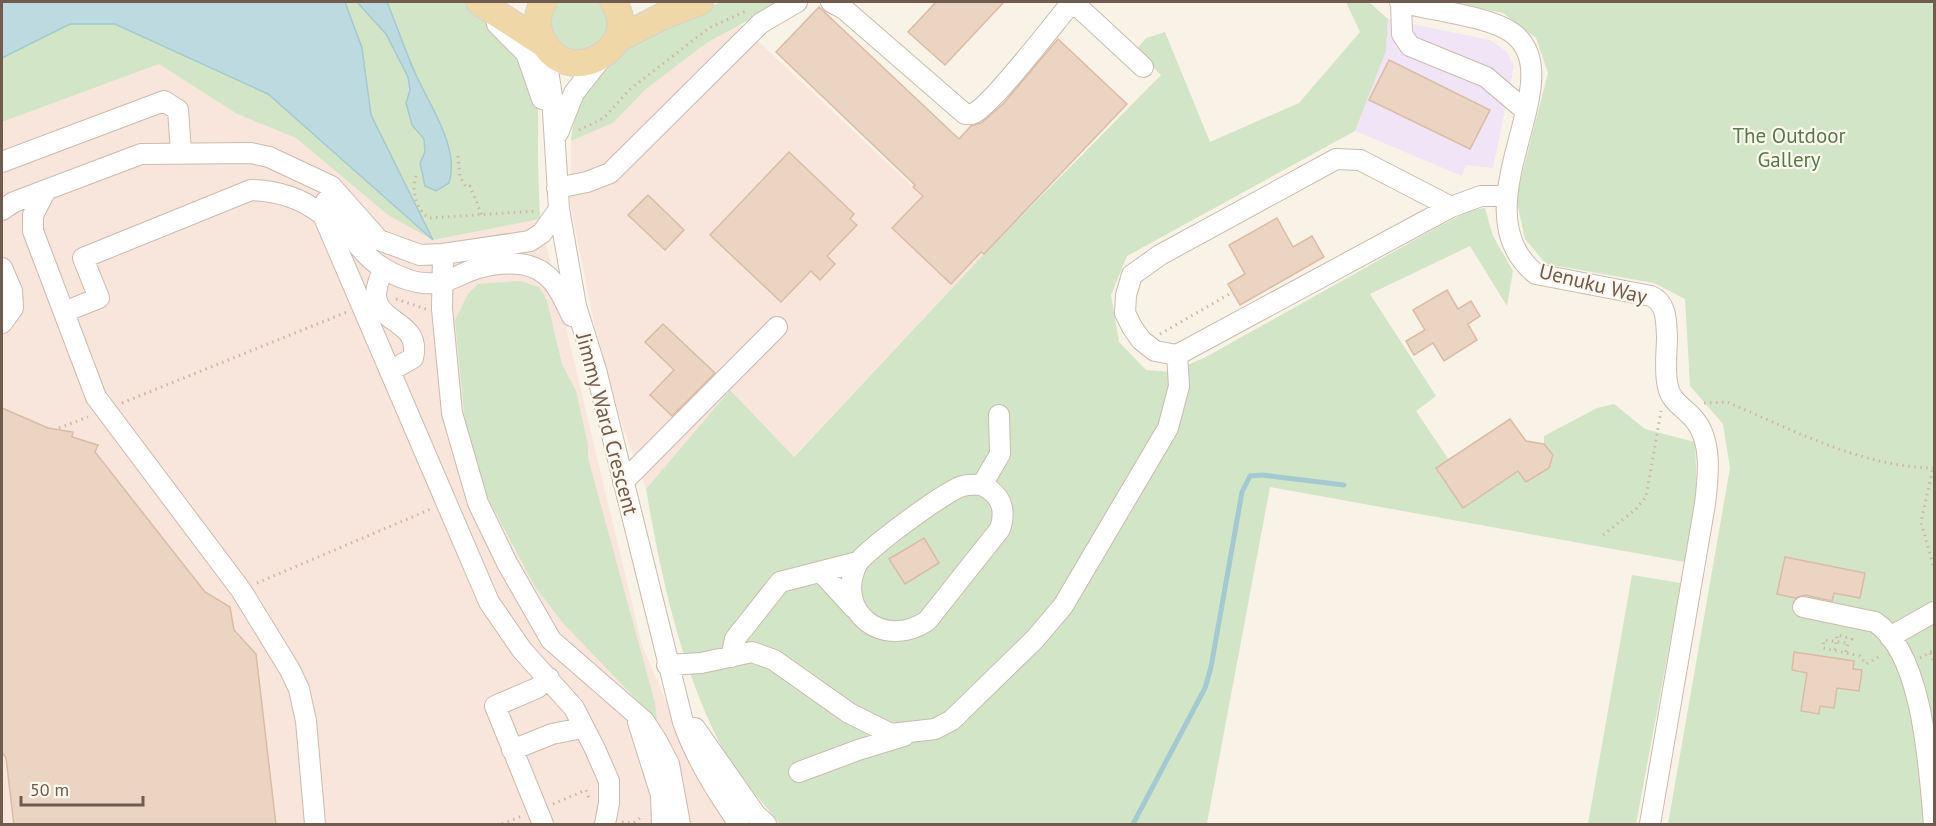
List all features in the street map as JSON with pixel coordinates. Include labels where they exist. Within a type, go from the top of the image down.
[{"type":"main road","points":[[479,2],[565,61],[578,64],[663,16],[700,2]]},
{"type":"main road","points":[[544,2],[538,20],[538,32],[544,45]]},
{"type":"main road","points":[[609,48],[619,19],[613,2]]},
{"type":"street","points":[[470,2],[513,37],[526,53],[565,141]]},
{"type":"street","points":[[557,188],[587,182],[610,173],[761,23],[797,2]]},
{"type":"street","points":[[831,2],[844,9],[964,114],[978,111],[995,94],[1072,2],[1143,67]]},
{"type":"street","points":[[1401,2],[1402,34],[1410,46],[1486,77],[1526,111]]},
{"type":"street","name":"Uenuku Way","points":[[1401,2],[1505,28],[1522,42],[1531,61],[1532,82],[1506,196],[1509,228],[1514,245],[1528,267],[1536,274],[1651,296],[1663,305],[1667,332],[1667,386]]},
{"type":"street","name":"Jimmy Ward Crescent","points":[[544,45],[552,96],[565,141]]},
{"type":"street","name":"Jimmy Ward Crescent","points":[[609,48],[574,93],[557,188],[559,209],[576,306],[623,482],[667,665],[690,742],[711,782],[740,825]]},
{"type":"street","points":[[2,162],[164,101],[178,110],[181,152]]},
{"type":"street","points":[[2,210],[14,202],[131,156],[152,152],[251,153],[269,157],[331,186],[379,240],[420,255],[443,254],[530,241],[542,234],[559,209]]},
{"type":"street","points":[[1451,207],[1360,160],[1336,159],[1160,255],[1132,274],[1126,295],[1125,314],[1141,340],[1155,351],[1177,355],[1451,207],[1481,196],[1506,196]]},
{"type":"street","points":[[305,175],[365,251],[384,269],[419,283],[444,282],[478,268],[514,263],[534,267],[554,284],[587,342]]},
{"type":"street","points":[[46,190],[33,215],[33,231],[90,383],[106,410],[241,590],[283,656],[299,688],[306,721],[315,825]]},
{"type":"street","points":[[64,312],[99,298],[83,258],[251,190],[270,191],[294,197],[323,215],[370,303],[390,371],[445,504],[489,602],[522,650],[574,708],[588,717],[598,731],[621,783],[621,802],[617,825]]},
{"type":"street","points":[[443,254],[442,309],[452,413],[478,503],[507,563],[551,640],[644,720],[666,754],[680,825]]},
{"type":"street","points":[[2,268],[12,291],[13,308],[2,323]]},
{"type":"street","points":[[370,303],[384,269]]},
{"type":"street","points":[[370,303],[406,329],[415,348],[413,358],[390,371]]},
{"type":"street","points":[[623,482],[777,327]]},
{"type":"street","points":[[799,772],[858,750],[935,729],[952,720],[1035,639],[1063,606],[1167,428],[1179,386],[1177,355]]},
{"type":"street","points":[[1650,825],[1707,484],[1704,437],[1701,429],[1676,402],[1667,386]]},
{"type":"street","points":[[982,484],[1000,454],[999,415]]},
{"type":"street","points":[[731,657],[735,639],[780,582],[858,562],[936,499],[963,486],[982,484],[993,490],[1001,500],[1003,521],[1000,529],[927,621],[918,627],[887,632],[878,630],[821,572]]},
{"type":"street","points":[[854,608],[852,582],[858,562]]},
{"type":"street","points":[[1803,607],[1875,622],[1893,642],[1906,665],[1915,691],[1926,741],[1934,825]]},
{"type":"street","points":[[1893,642],[1935,612]]},
{"type":"street","points":[[667,665],[683,665],[752,652],[774,660],[849,713],[872,726],[891,734],[913,734]]},
{"type":"street","points":[[543,825],[495,706],[537,688],[549,678]]},
{"type":"street","name":"Jimmy Ward Crescent","points":[[680,703],[708,748],[766,825]]},
{"type":"street","points":[[574,708],[609,781],[610,792],[605,825]]},
{"type":"street","points":[[636,714],[658,782],[662,825]]},
{"type":"street","points":[[512,750],[552,734],[582,728]]},
{"type":"path","points":[[565,141],[578,131],[604,118],[629,90],[709,28],[753,7]]},
{"type":"path","points":[[458,156],[460,177],[466,187],[470,186],[482,216]]},
{"type":"path","points":[[416,176],[415,193],[418,207],[424,215],[435,219],[559,209]]},
{"type":"path","points":[[1155,337],[1231,293]]},
{"type":"path","points":[[59,428],[370,303],[393,298],[426,309]]},
{"type":"path","points":[[1603,536],[1636,509],[1646,497],[1658,422],[1667,386]]},
{"type":"path","points":[[1686,412],[1705,403],[1727,402],[1868,459],[1911,468],[1934,468],[1921,522],[1933,565]]},
{"type":"path","points":[[241,590],[445,504]]},
{"type":"path","points":[[1846,652],[1848,643],[1824,640],[1823,648],[1860,656],[1866,664],[1893,642]]},
{"type":"path","points":[[1930,653],[1935,661]]},
{"type":"shaded area","points":[[1388,19],[1490,40],[1507,52],[1514,66],[1493,168],[1466,165],[1462,176],[1355,131],[1386,51]]},
{"type":"shaded area","points":[[740,24],[984,254],[793,457],[730,390],[646,489],[620,419],[596,332],[570,204],[571,141],[613,123],[646,89],[708,42]]},
{"type":"shaded area","points":[[159,64],[237,114],[296,138],[333,169],[433,240],[540,219],[642,645],[679,732],[727,824],[2,824],[2,122]]},
{"type":"green space","points":[[2,2],[464,2],[506,37],[525,64],[534,84],[538,114],[540,219],[433,240],[388,215],[296,138],[237,114],[159,64],[2,122]]},
{"type":"green space","points":[[560,2],[600,2],[609,18],[606,37],[583,53],[564,48],[555,38],[551,25],[553,13]]},
{"type":"green space","points":[[722,2],[782,2],[708,42],[646,89],[613,123],[571,141],[573,126],[582,99],[588,86],[605,63],[636,37]]},
{"type":"green space","points":[[1346,2],[1369,2],[1388,19],[1386,51],[1355,131],[1127,256],[1111,295],[1119,342],[1146,370],[1171,372],[1206,357],[1438,227],[1471,210],[1485,208],[1493,236],[1513,271],[1507,306],[1470,246],[1370,294],[1436,396],[1416,411],[1449,460],[1436,469],[1463,508],[1518,471],[1526,481],[1549,468],[1553,455],[1544,444],[1544,436],[1597,408],[1614,404],[1645,429],[1695,442],[1697,493],[1685,562],[1270,487],[1207,823],[1210,824],[780,824],[733,765],[706,714],[683,651],[665,587],[646,489],[730,390],[794,457],[984,254],[1161,75],[1136,50],[1146,38],[1165,32],[1210,142],[1299,103],[1360,32]]},
{"type":"green space","name":"The Outdoor Gallery","points":[[1449,2],[1934,2],[1934,824],[1668,824],[1730,468],[1723,424],[1690,386],[1685,299],[1654,283],[1546,264],[1525,239],[1516,198],[1548,73],[1536,38],[1503,13]]},
{"type":"green space","points":[[520,281],[539,287],[547,301],[562,364],[576,391],[588,445],[588,458],[655,703],[657,721],[562,622],[534,585],[487,496],[467,441],[455,320],[468,294],[478,284]]},
{"type":"green space","points":[[1632,575],[1681,583],[1636,824],[1588,824]]},
{"type":"water","points":[[2,2],[345,2],[362,48],[371,115],[433,240],[268,94],[115,24],[70,24],[2,58]]},
{"type":"water","points":[[357,2],[387,2],[412,66],[442,128],[450,156],[451,170],[449,183],[436,191],[425,186],[420,163],[425,152],[424,139],[412,125],[406,103],[410,90],[408,77],[386,34]]},
{"type":"building","points":[[936,2],[1004,2],[945,65],[908,32]]},
{"type":"building","points":[[819,7],[959,139],[971,126],[981,123],[1003,104],[1058,39],[1127,104],[984,254],[981,252],[951,284],[892,228],[923,196],[913,187],[915,185],[776,52]]},
{"type":"building","points":[[1389,60],[1490,110],[1470,149],[1369,100]]},
{"type":"building","points":[[789,152],[854,214],[850,219],[857,225],[827,256],[835,264],[820,280],[811,271],[781,302],[710,235]]},
{"type":"building","points":[[648,195],[684,230],[665,250],[628,215]]},
{"type":"building","points":[[1277,218],[1293,247],[1312,236],[1324,257],[1240,305],[1228,284],[1245,274],[1229,245]]},
{"type":"building","points":[[1447,290],[1458,309],[1471,301],[1480,316],[1468,324],[1477,340],[1444,361],[1433,343],[1414,355],[1406,341],[1425,330],[1413,310]]},
{"type":"building","points":[[663,324],[715,373],[672,416],[650,395],[674,370],[645,342]]},
{"type":"building","points":[[2,408],[48,428],[73,432],[72,437],[98,445],[95,452],[205,592],[230,607],[234,630],[256,654],[276,825],[14,825],[6,758],[2,752]]},
{"type":"building","points":[[1510,419],[1526,441],[1544,444],[1553,455],[1549,468],[1526,482],[1518,471],[1463,508],[1436,468]]},
{"type":"building","points":[[924,538],[939,563],[905,584],[889,559]]},
{"type":"building","points":[[1785,557],[1865,573],[1860,598],[1834,593],[1832,601],[1805,595],[1795,598],[1777,594]]},
{"type":"building","points":[[1794,652],[1854,661],[1853,669],[1862,670],[1859,691],[1837,688],[1834,708],[1820,706],[1819,714],[1801,711],[1807,673],[1792,670]]},
{"type":"waterway","points":[[1133,824],[1205,688],[1211,667],[1242,492],[1250,476],[1262,475],[1344,485]]}]
